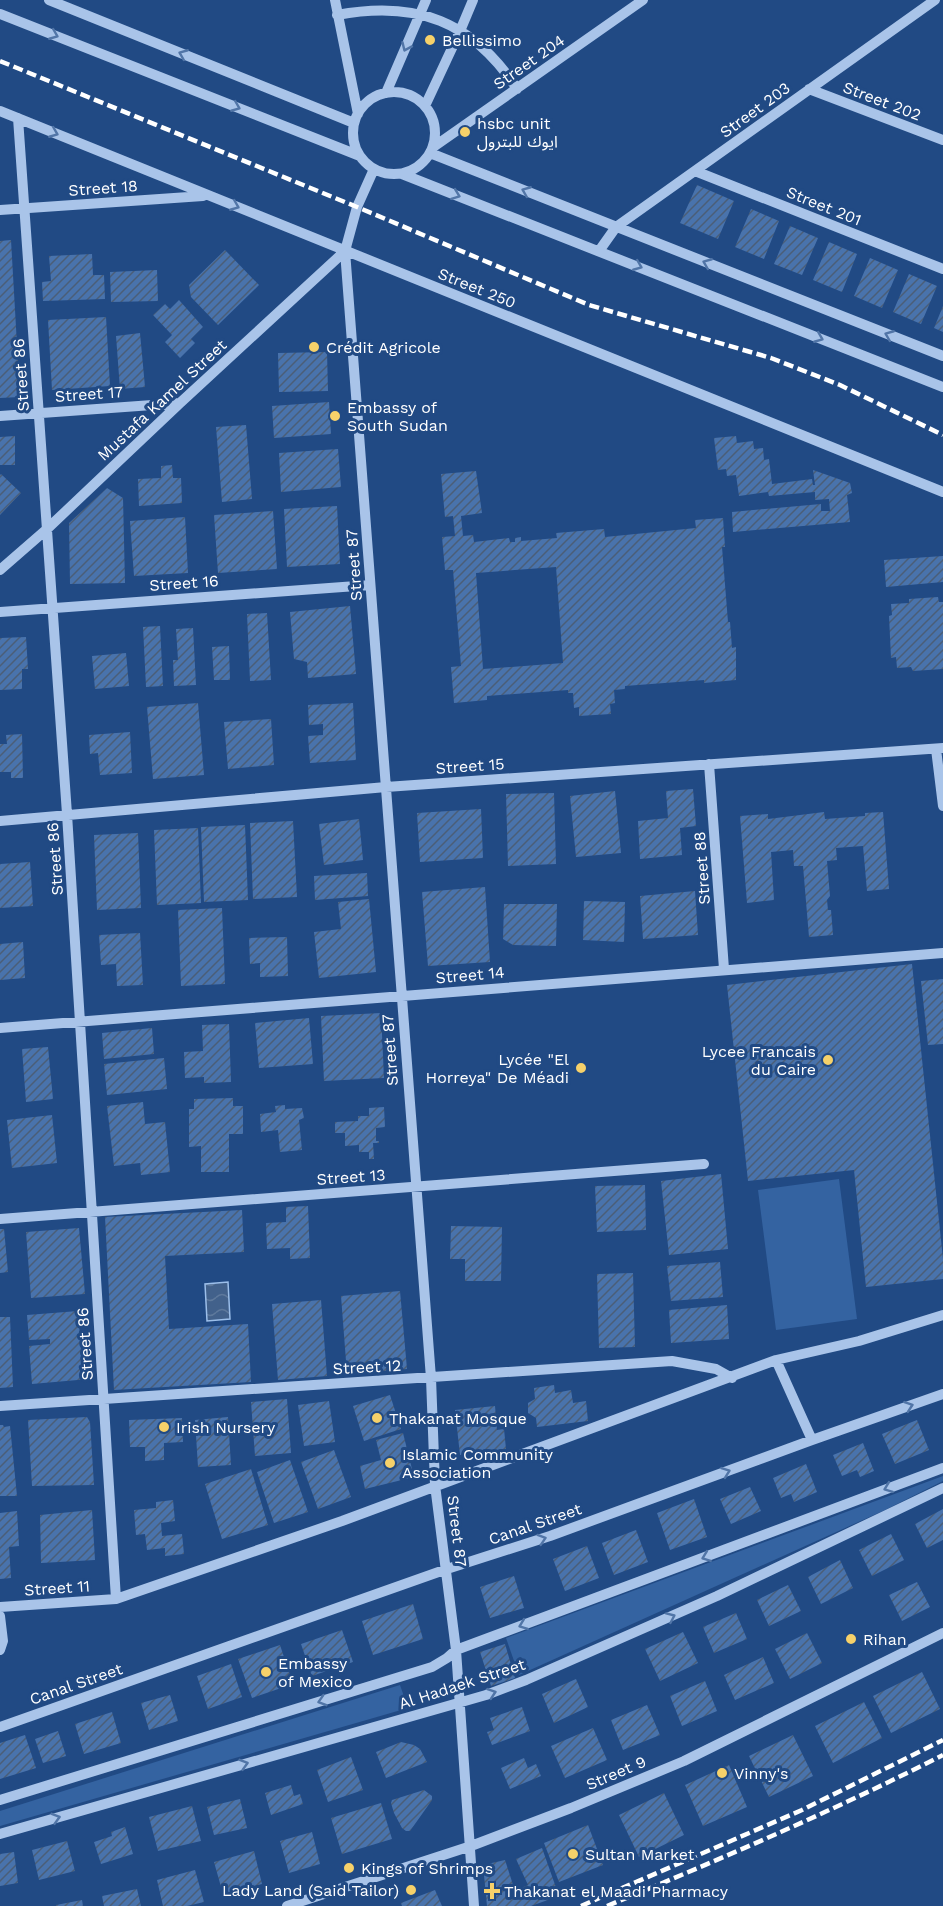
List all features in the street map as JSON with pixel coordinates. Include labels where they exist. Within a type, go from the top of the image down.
[{"type":"street","points":[[49,0],[356,119]]},
{"type":"street","points":[[335,0],[356,119],[353,137],[360,156]]},
{"type":"street","points":[[386,93],[426,0]]},
{"type":"street","points":[[425,106],[473,0]]},
{"type":"street","name":"Street 204","points":[[431,151],[643,0]]},
{"type":"street","name":"Street 203","points":[[599,251],[616,227],[935,0]]},
{"type":"street","points":[[338,15],[364,9],[395,8],[421,13],[446,22],[486,49],[517,89]]},
{"type":"street","points":[[0,14],[360,156],[382,173],[402,174],[943,387]]},
{"type":"street","name":"Street 202","points":[[809,89],[943,140]]},
{"type":"street","points":[[356,119],[365,104],[386,93],[407,94],[425,106],[434,122],[435,130],[431,151],[413,170],[402,174]]},
{"type":"street","name":"Street 250","points":[[0,111],[943,492]]},
{"type":"street","name":"Street 86","points":[[18,118],[67,814],[116,1599]]},
{"type":"street","points":[[431,151],[943,356]]},
{"type":"street","points":[[345,251],[357,207],[374,169]]},
{"type":"street","name":"Street 201","points":[[694,171],[943,269]]},
{"type":"street","name":"Street 18","points":[[0,210],[208,195]]},
{"type":"street","name":"Mustafa Kamel Street","points":[[0,570],[47,529],[345,251]]},
{"type":"street","name":"Street 87","points":[[345,251],[416,1186],[435,1485],[456,1650],[474,1906]]},
{"type":"street","name":"Street 17","points":[[0,416],[180,403]]},
{"type":"street","name":"Street 16","points":[[0,612],[370,585]]},
{"type":"street","points":[[940,749],[943,806]]},
{"type":"street","name":"Street 15","points":[[0,821],[386,787],[940,749]]},
{"type":"street","name":"Street 88","points":[[709,764],[724,969]]},
{"type":"street","name":"Street 14","points":[[0,1028],[943,953]]},
{"type":"street","name":"Street 13","points":[[0,1219],[704,1164]]},
{"type":"street","points":[[116,1599],[342,1521],[776,1360],[859,1341],[943,1315]]},
{"type":"street","points":[[776,1360],[812,1440]]},
{"type":"street","name":"Street 12","points":[[0,1406],[672,1361],[716,1369],[732,1378]]},
{"type":"street","name":"Canal Street","points":[[0,1727],[447,1569],[550,1536],[943,1394]]},
{"type":"street","name":"Al Hadaek Street","points":[[0,1800],[415,1673],[432,1667],[456,1650],[943,1468]]},
{"type":"street","name":"Al Hadaek Street","points":[[0,1834],[459,1703],[526,1680],[717,1596],[943,1488]]},
{"type":"street","name":"Street 11","points":[[0,1607],[116,1599]]},
{"type":"street","points":[[0,1616],[3,1641],[0,1650]]},
{"type":"street","name":"Street 9","points":[[287,1906],[471,1845],[571,1808],[684,1761],[943,1633]]},
{"type":"shaded area","points":[[839,1179],[857,1319],[776,1330],[758,1190]]},
{"type":"shaded area","points":[[943,1476],[943,1481],[885,1510],[519,1675],[506,1638]]},
{"type":"shaded area","points":[[400,1685],[408,1708],[0,1826],[0,1811]]},
{"type":"water","points":[[228,1282],[230,1319],[207,1321],[205,1284]]},
{"type":"building","points":[[697,185],[734,201],[718,239],[680,223]]},
{"type":"building","points":[[751,209],[779,221],[764,259],[735,247]]},
{"type":"building","points":[[790,226],[818,238],[802,275],[774,264]]},
{"type":"building","points":[[11,240],[20,397],[0,398],[0,241]]},
{"type":"building","points":[[829,242],[857,254],[842,292],[813,280]]},
{"type":"building","points":[[225,250],[259,285],[218,325],[191,297],[189,285]]},
{"type":"building","points":[[92,254],[93,275],[104,275],[105,299],[43,301],[42,282],[51,281],[49,256]]},
{"type":"building","points":[[870,258],[898,270],[882,308],[854,296]]},
{"type":"building","points":[[157,270],[158,301],[111,302],[110,272]]},
{"type":"building","points":[[909,274],[937,286],[921,324],[893,312]]},
{"type":"building","points":[[179,300],[203,327],[191,339],[195,343],[180,358],[165,342],[172,335],[153,315],[165,304],[170,309]]},
{"type":"building","points":[[943,306],[943,332],[934,328]]},
{"type":"building","points":[[106,317],[110,386],[52,390],[48,320]]},
{"type":"building","points":[[140,333],[145,387],[120,389],[116,336]]},
{"type":"building","points":[[327,352],[328,391],[279,392],[278,353]]},
{"type":"building","points":[[329,402],[331,434],[274,438],[272,406]]},
{"type":"building","points":[[246,425],[252,499],[222,502],[216,427]]},
{"type":"building","points":[[15,436],[15,465],[0,465],[0,437]]},
{"type":"building","points":[[736,436],[737,443],[753,441],[754,449],[763,448],[764,460],[769,459],[772,484],[812,479],[815,485],[813,470],[850,483],[852,493],[847,495],[850,522],[733,532],[732,512],[821,504],[821,511],[830,511],[829,499],[815,500],[815,492],[769,496],[768,492],[739,496],[736,475],[727,476],[726,469],[718,470],[714,438]]},
{"type":"building","points":[[338,449],[341,487],[281,492],[279,453]]},
{"type":"building","points":[[172,465],[173,478],[181,478],[182,503],[139,506],[138,479],[161,478],[161,466]]},
{"type":"building","points":[[476,471],[482,513],[461,516],[463,536],[473,535],[474,542],[509,538],[510,542],[515,542],[515,538],[521,537],[521,541],[557,538],[556,533],[604,529],[605,537],[696,528],[695,520],[723,518],[725,547],[722,547],[728,622],[730,622],[732,648],[736,647],[736,680],[625,686],[625,689],[614,690],[615,703],[610,704],[611,714],[579,716],[579,707],[574,708],[573,693],[568,693],[568,690],[487,696],[487,700],[454,703],[451,667],[461,666],[453,570],[445,570],[442,537],[455,536],[453,516],[445,517],[441,474]],"holes":[[[556,567],[563,663],[483,669],[476,573]]]},
{"type":"building","points":[[0,475],[21,493],[0,515]]},
{"type":"building","points":[[107,488],[123,498],[125,583],[70,584],[69,523]]},
{"type":"building","points":[[337,506],[340,564],[287,567],[284,509]]},
{"type":"building","points":[[273,511],[277,569],[218,573],[214,515]]},
{"type":"building","points":[[185,517],[188,573],[134,576],[130,521]]},
{"type":"building","points":[[943,556],[943,582],[886,587],[884,560]]},
{"type":"building","points":[[938,597],[939,602],[943,602],[943,669],[913,671],[911,667],[897,668],[896,657],[891,658],[889,616],[892,615],[891,604],[909,603],[909,599]]},
{"type":"building","points":[[350,606],[356,674],[308,678],[307,662],[294,659],[290,612]]},
{"type":"building","points":[[267,613],[271,680],[250,681],[247,614]]},
{"type":"building","points":[[160,626],[163,686],[146,687],[143,627]]},
{"type":"building","points":[[193,628],[196,685],[174,686],[173,660],[178,660],[176,629]]},
{"type":"building","points":[[26,637],[28,669],[22,669],[22,689],[0,690],[0,638]]},
{"type":"building","points":[[229,646],[230,680],[214,680],[212,647]]},
{"type":"building","points":[[126,653],[129,686],[95,689],[92,656]]},
{"type":"building","points":[[198,703],[204,775],[153,779],[147,707]]},
{"type":"building","points":[[353,703],[356,760],[310,763],[308,736],[323,735],[323,724],[309,725],[308,705]]},
{"type":"building","points":[[271,719],[274,765],[228,769],[224,722]]},
{"type":"building","points":[[130,732],[132,773],[100,775],[98,753],[90,754],[89,735]]},
{"type":"building","points":[[22,734],[23,778],[11,778],[11,772],[0,772],[0,744],[7,744],[6,735]]},
{"type":"building","points":[[693,789],[696,826],[680,828],[682,855],[640,859],[638,821],[668,818],[666,791]]},
{"type":"building","points":[[615,791],[621,853],[576,857],[570,796]]},
{"type":"building","points":[[554,793],[556,864],[508,866],[506,794]]},
{"type":"building","points":[[481,809],[483,858],[420,862],[417,813]]},
{"type":"building","points":[[824,812],[825,819],[865,816],[865,813],[883,812],[889,889],[867,891],[863,846],[836,848],[837,860],[827,861],[830,896],[827,900],[828,910],[831,910],[833,935],[809,937],[803,866],[794,866],[793,850],[771,852],[774,900],[747,903],[740,816],[768,814],[768,819]]},
{"type":"building","points":[[359,819],[363,860],[324,865],[319,824]]},
{"type":"building","points":[[293,821],[297,897],[253,899],[250,823]]},
{"type":"building","points":[[245,825],[248,900],[204,902],[201,827]]},
{"type":"building","points":[[198,828],[201,903],[157,905],[154,830]]},
{"type":"building","points":[[138,833],[141,908],[97,910],[94,835]]},
{"type":"building","points":[[30,862],[33,906],[0,908],[0,864]]},
{"type":"building","points":[[367,873],[368,896],[315,900],[314,876]]},
{"type":"building","points":[[485,887],[490,962],[428,966],[422,892]]},
{"type":"building","points":[[695,891],[698,935],[643,939],[640,896]]},
{"type":"building","points":[[369,899],[376,972],[319,978],[314,932],[341,929],[338,902]]},
{"type":"building","points":[[584,901],[625,902],[624,942],[583,940]]},
{"type":"building","points":[[504,904],[557,904],[556,946],[513,945],[503,939]]},
{"type":"building","points":[[222,908],[225,984],[181,986],[178,910]]},
{"type":"building","points":[[140,933],[143,985],[117,986],[116,964],[101,965],[99,935]]},
{"type":"building","points":[[287,937],[288,976],[260,977],[260,963],[250,964],[249,938]]},
{"type":"building","points":[[23,942],[25,978],[0,980],[0,944]]},
{"type":"building","name":"Lycee Francais du Caire","points":[[912,964],[943,1259],[943,1279],[866,1287],[854,1170],[748,1181],[727,985]]},
{"type":"building","points":[[943,979],[943,1044],[928,1045],[921,981]]},
{"type":"building","points":[[381,1013],[384,1078],[324,1081],[321,1016]]},
{"type":"building","points":[[309,1018],[313,1064],[259,1068],[255,1023]]},
{"type":"building","points":[[229,1024],[231,1082],[204,1083],[204,1077],[185,1078],[184,1052],[203,1051],[202,1025]]},
{"type":"building","points":[[152,1028],[154,1054],[104,1059],[102,1033]]},
{"type":"building","points":[[48,1047],[53,1099],[26,1102],[22,1049]]},
{"type":"building","points":[[164,1058],[167,1089],[107,1095],[104,1064]]},
{"type":"building","points":[[233,1098],[233,1106],[243,1106],[243,1134],[229,1134],[229,1172],[201,1172],[201,1146],[189,1147],[189,1109],[194,1109],[194,1099]]},
{"type":"building","points":[[143,1102],[145,1124],[165,1122],[170,1172],[141,1175],[140,1163],[114,1166],[107,1106]]},
{"type":"building","points":[[285,1105],[285,1109],[302,1108],[304,1118],[299,1120],[302,1150],[280,1152],[278,1130],[261,1132],[260,1114],[276,1112],[275,1106]]},
{"type":"building","points":[[384,1107],[385,1127],[376,1128],[376,1141],[379,1143],[373,1143],[374,1159],[369,1159],[369,1152],[359,1152],[359,1145],[345,1146],[345,1133],[335,1133],[335,1122],[358,1121],[358,1116],[369,1116],[369,1108]]},
{"type":"building","points":[[52,1115],[57,1163],[12,1168],[7,1120]]},
{"type":"building","points":[[721,1174],[728,1249],[669,1255],[661,1181]]},
{"type":"building","points":[[645,1185],[646,1230],[597,1232],[595,1186]]},
{"type":"building","points":[[308,1206],[310,1258],[290,1259],[290,1248],[267,1249],[266,1223],[286,1222],[286,1207]]},
{"type":"building","points":[[242,1210],[244,1252],[165,1256],[169,1329],[248,1324],[251,1382],[114,1390],[105,1217]]},
{"type":"building","points":[[451,1226],[502,1227],[501,1281],[465,1281],[465,1259],[450,1259]]},
{"type":"building","points":[[79,1228],[85,1294],[31,1298],[26,1232]]},
{"type":"building","points":[[0,1229],[4,1229],[8,1272],[0,1273]]},
{"type":"building","points":[[720,1262],[723,1297],[671,1301],[667,1266]]},
{"type":"building","points":[[633,1273],[635,1347],[599,1348],[597,1274]]},
{"type":"building","points":[[400,1291],[407,1369],[347,1374],[341,1296]]},
{"type":"building","points":[[321,1300],[327,1376],[278,1380],[272,1304]]},
{"type":"building","points":[[727,1305],[729,1339],[671,1343],[669,1310]]},
{"type":"building","points":[[78,1311],[81,1350],[86,1349],[89,1379],[32,1384],[29,1346],[50,1344],[50,1339],[29,1340],[27,1315]]},
{"type":"building","points":[[0,1317],[10,1317],[13,1387],[0,1388]]},
{"type":"building","points":[[554,1385],[555,1393],[571,1390],[573,1403],[586,1401],[588,1421],[537,1427],[536,1418],[528,1413],[528,1403],[535,1399],[534,1388]]},
{"type":"building","name":"Thakanat Mosque","points":[[390,1395],[401,1429],[364,1441],[353,1406]]},
{"type":"building","points":[[287,1399],[291,1453],[255,1456],[251,1402]]},
{"type":"building","points":[[329,1401],[335,1442],[304,1446],[298,1405]]},
{"type":"building","points":[[495,1406],[497,1430],[504,1429],[506,1449],[460,1455],[455,1410]]},
{"type":"building","points":[[87,1417],[90,1422],[94,1485],[32,1486],[28,1420]]},
{"type":"building","points":[[228,1417],[231,1465],[198,1467],[195,1420]]},
{"type":"building","points":[[182,1418],[183,1442],[164,1443],[164,1460],[145,1461],[145,1447],[130,1447],[129,1420]]},
{"type":"building","points":[[917,1420],[929,1450],[895,1464],[882,1434]]},
{"type":"building","points":[[0,1425],[10,1426],[17,1496],[0,1496]]},
{"type":"building","name":"Islamic Community Association","points":[[403,1433],[414,1477],[365,1489],[360,1466],[381,1460],[376,1440]]},
{"type":"building","points":[[863,1443],[874,1471],[860,1477],[857,1470],[842,1476],[833,1455]]},
{"type":"building","points":[[334,1450],[351,1497],[318,1509],[301,1462]]},
{"type":"building","points":[[290,1460],[308,1512],[274,1523],[257,1472]]},
{"type":"building","points":[[806,1464],[817,1492],[794,1502],[791,1494],[781,1498],[773,1478]]},
{"type":"building","points":[[251,1469],[268,1525],[222,1539],[205,1484]]},
{"type":"building","points":[[750,1487],[761,1511],[731,1524],[720,1499]]},
{"type":"building","points":[[694,1499],[707,1537],[670,1550],[657,1513]]},
{"type":"building","points":[[173,1500],[175,1521],[161,1523],[162,1536],[182,1534],[184,1554],[165,1556],[165,1548],[147,1550],[145,1534],[136,1535],[134,1510],[156,1508],[156,1502]]},
{"type":"building","points":[[943,1509],[943,1540],[927,1548],[915,1524]]},
{"type":"building","points":[[92,1510],[95,1560],[41,1563],[40,1515]]},
{"type":"building","points":[[17,1511],[19,1546],[9,1547],[11,1578],[0,1579],[0,1513]]},
{"type":"building","points":[[636,1530],[648,1562],[614,1575],[602,1543]]},
{"type":"building","points":[[891,1534],[904,1560],[872,1576],[859,1550]]},
{"type":"building","points":[[587,1546],[599,1578],[565,1591],[553,1559]]},
{"type":"building","points":[[840,1560],[853,1588],[821,1604],[808,1577]]},
{"type":"building","points":[[514,1576],[524,1608],[490,1618],[480,1587]]},
{"type":"building","points":[[917,1582],[930,1607],[902,1621],[889,1595]]},
{"type":"building","points":[[788,1585],[801,1611],[769,1626],[757,1600]]},
{"type":"building","points":[[413,1604],[423,1639],[373,1655],[362,1621]]},
{"type":"building","points":[[736,1613],[747,1639],[714,1653],[703,1627]]},
{"type":"building","points":[[342,1630],[353,1662],[312,1676],[301,1644]]},
{"type":"building","points":[[683,1632],[698,1663],[660,1681],[645,1649]]},
{"type":"building","points":[[807,1633],[822,1663],[790,1679],[775,1649]]},
{"type":"building","points":[[505,1644],[515,1678],[491,1686],[480,1652]]},
{"type":"building","name":"Embassy of Mexico","points":[[280,1645],[293,1684],[252,1698],[238,1659]]},
{"type":"building","points":[[763,1657],[774,1683],[735,1700],[724,1675]]},
{"type":"building","points":[[231,1664],[242,1697],[208,1709],[197,1676]]},
{"type":"building","points":[[922,1672],[940,1709],[891,1733],[873,1696]]},
{"type":"building","points":[[576,1679],[588,1707],[554,1723],[542,1694]]},
{"type":"building","points":[[705,1681],[717,1711],[682,1726],[670,1696]]},
{"type":"building","points":[[170,1695],[178,1721],[149,1730],[141,1703]]},
{"type":"building","points":[[864,1702],[882,1738],[833,1763],[815,1726]]},
{"type":"building","points":[[647,1705],[660,1735],[623,1750],[611,1720]]},
{"type":"building","points":[[522,1707],[530,1731],[492,1745],[487,1732],[494,1730],[490,1718]]},
{"type":"building","points":[[112,1712],[121,1743],[84,1754],[75,1724]]},
{"type":"building","points":[[593,1728],[607,1760],[565,1778],[551,1746]]},
{"type":"building","points":[[58,1731],[66,1756],[43,1763],[35,1739]]},
{"type":"building","points":[[25,1735],[36,1768],[0,1779],[0,1743]]},
{"type":"building","points":[[793,1735],[813,1776],[769,1797],[749,1756]]},
{"type":"building","points":[[401,1742],[420,1749],[427,1762],[386,1778],[376,1752]]},
{"type":"building","points":[[351,1757],[363,1790],[328,1802],[317,1770]]},
{"type":"building","points":[[524,1758],[528,1768],[536,1764],[541,1776],[510,1789],[501,1768]]},
{"type":"building","points":[[729,1765],[747,1807],[703,1826],[685,1785]]},
{"type":"building","points":[[291,1785],[294,1796],[300,1794],[303,1804],[271,1815],[265,1793]]},
{"type":"building","points":[[424,1790],[432,1796],[432,1800],[410,1831],[406,1831],[394,1813],[392,1800]]},
{"type":"building","points":[[664,1793],[684,1835],[639,1857],[619,1815]]},
{"type":"building","points":[[240,1799],[247,1828],[214,1835],[207,1807]]},
{"type":"building","points":[[381,1803],[392,1839],[342,1854],[331,1818]]},
{"type":"building","points":[[192,1806],[201,1841],[158,1851],[149,1817]]},
{"type":"building","name":"Sultan Market","points":[[588,1825],[603,1865],[559,1882],[544,1843]]},
{"type":"building","points":[[125,1827],[133,1854],[101,1864],[94,1842],[112,1836],[111,1832]]},
{"type":"building","points":[[312,1832],[320,1864],[289,1873],[280,1841]]},
{"type":"building","points":[[67,1841],[75,1871],[39,1880],[32,1850]]},
{"type":"building","points":[[542,1848],[559,1896],[531,1906],[487,1906],[483,1865],[505,1860],[515,1891],[528,1885],[516,1859]]},
{"type":"building","points":[[254,1851],[262,1884],[223,1894],[214,1862]]},
{"type":"building","points":[[14,1852],[18,1883],[0,1886],[0,1854]]},
{"type":"building","points":[[195,1870],[204,1902],[187,1906],[163,1906],[157,1880]]},
{"type":"building","points":[[137,1889],[141,1906],[104,1906],[102,1896]]},
{"type":"building","points":[[435,1890],[442,1906],[402,1906],[401,1903]]},
{"type":"building","points":[[82,1900],[83,1906],[56,1906],[56,1905]]},
{"type":"railway","points":[[0,61],[589,305],[771,358],[840,385],[943,435]]},
{"type":"railway","points":[[581,1906],[802,1810],[943,1740]]},
{"type":"railway","points":[[607,1906],[777,1834],[943,1755]]},
{"type":"place","name":"Bellissimo","points":[[430,40]]},
{"type":"place","name":"hsbc unit ايوك للبترول","points":[[465,132]]},
{"type":"place","name":"Crédit Agricole","points":[[314,347]]},
{"type":"place","name":"Embassy of South Sudan","points":[[335,416]]},
{"type":"place","name":"Lycee Francais du Caire","points":[[828,1060]]},
{"type":"place","name":"Lycée \"El Horreya\" De Méadi","points":[[581,1068]]},
{"type":"place","name":"Thakanat Mosque","points":[[377,1418]]},
{"type":"place","name":"Irish Nursery","points":[[164,1427]]},
{"type":"place","name":"Islamic Community Association","points":[[390,1463]]},
{"type":"place","name":"Rihan","points":[[851,1639]]},
{"type":"place","name":"Embassy of Mexico","points":[[266,1672]]},
{"type":"place","name":"Vinny's","points":[[722,1773]]},
{"type":"place","name":"Sultan Market","points":[[573,1854]]},
{"type":"place","name":"Kings of Shrimps","points":[[349,1868]]},
{"type":"place","name":"Lady Land (Said Tailor)","points":[[411,1890]]},
{"type":"place","name":"Thakanat el Maadi Pharmacy","points":[[492,1891]]}]
